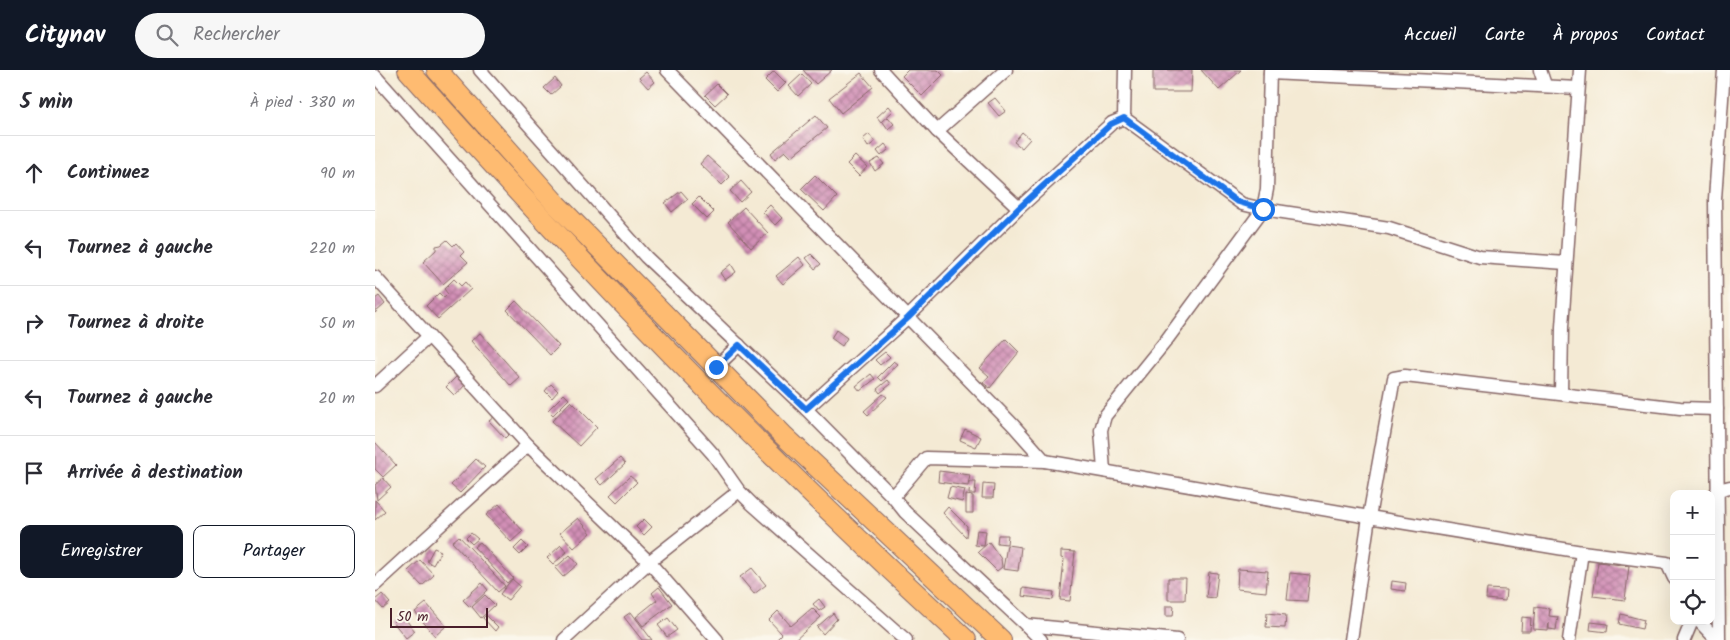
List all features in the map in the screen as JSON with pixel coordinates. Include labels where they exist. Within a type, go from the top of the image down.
[{"type":"main road","points":[[408,70],[545,223],[700,384],[966,640]]},
{"type":"main road","points":[[437,70],[557,205],[716,367],[783,434],[1001,640]]},
{"type":"street","points":[[480,70],[621,230],[806,409],[893,497],[905,512],[1041,640]]},
{"type":"street","points":[[667,70],[1045,461]]},
{"type":"street","points":[[881,70],[937,131],[1019,208]]},
{"type":"street","points":[[937,131],[1006,70]]},
{"type":"street","points":[[1124,118],[1125,70]]},
{"type":"street","points":[[1541,70],[1545,85]]},
{"type":"street","points":[[1561,393],[1562,327],[1580,70]]},
{"type":"street","points":[[1718,640],[1720,492],[1717,409],[1715,199],[1724,70]]},
{"type":"street","points":[[1103,471],[1101,430],[1105,416],[1165,342],[1263,209],[1267,189],[1270,72],[1578,88]]},
{"type":"street","points":[[375,76],[713,454],[739,491],[906,640]]},
{"type":"street","points":[[806,409],[908,318],[1019,208],[1111,124],[1124,118]]},
{"type":"street","points":[[1124,118],[1236,201],[1263,209],[1389,228],[1480,257],[1566,263]]},
{"type":"street","points":[[375,277],[528,445],[649,562],[717,640]]},
{"type":"street","points":[[375,386],[428,337]]},
{"type":"street","points":[[716,367],[739,345]]},
{"type":"street","points":[[1351,640],[1369,517],[1393,378],[1405,376],[1680,408],[1717,409]]},
{"type":"street","points":[[375,584],[528,445]]},
{"type":"street","points":[[893,497],[926,458],[1045,461],[1581,552],[1670,561]]},
{"type":"street","points":[[564,640],[649,562],[739,491]]},
{"type":"street","points":[[1569,640],[1581,552]]},
{"type":"street","points":[[1026,625],[1177,640]]},
{"type":"street","points":[[1684,640],[1690,625]]},
{"type":"street","points":[[1703,625],[1718,640]]},
{"type":"building","points":[[803,70],[832,70],[816,84]]},
{"type":"building","points":[[908,70],[938,70],[943,75],[922,96],[902,76]]},
{"type":"building","points":[[1153,70],[1192,70],[1191,92],[1153,92]]},
{"type":"building","points":[[1201,70],[1241,70],[1219,90]]},
{"type":"building","points":[[774,71],[786,83],[777,92],[765,80]]},
{"type":"building","points":[[646,72],[655,82],[648,88],[639,78]]},
{"type":"building","points":[[861,73],[873,87],[841,113],[829,98]]},
{"type":"building","points":[[802,74],[811,84],[798,96],[789,86]]},
{"type":"building","points":[[555,78],[561,86],[551,95],[544,88]]},
{"type":"building","points":[[717,84],[727,94],[715,105],[705,95]]},
{"type":"building","points":[[995,98],[1006,111],[999,116],[988,103]]},
{"type":"building","points":[[889,106],[893,111],[881,122],[877,117]]},
{"type":"building","points":[[816,115],[827,128],[791,157],[785,151],[775,159],[771,153]]},
{"type":"building","points":[[888,117],[894,124],[888,129],[883,122]]},
{"type":"building","points":[[1022,132],[1030,139],[1022,148],[1014,142]]},
{"type":"building","points":[[869,134],[875,142],[868,147],[863,139]]},
{"type":"building","points":[[885,144],[889,149],[881,156],[877,151]]},
{"type":"building","points":[[707,156],[730,177],[722,185],[700,164]]},
{"type":"building","points":[[855,156],[867,167],[859,176],[847,164]]},
{"type":"building","points":[[879,158],[884,164],[875,171],[870,163]]},
{"type":"building","points":[[815,175],[837,197],[824,211],[801,189]]},
{"type":"building","points":[[741,181],[751,192],[740,202],[730,191]]},
{"type":"building","points":[[681,191],[688,199],[672,212],[665,203]]},
{"type":"building","points":[[699,197],[714,212],[707,219],[692,204]]},
{"type":"building","points":[[770,205],[782,218],[775,225],[763,212]]},
{"type":"building","points":[[744,207],[768,233],[751,248],[728,222]]},
{"type":"building","points":[[447,240],[453,246],[456,243],[464,252],[461,255],[468,262],[443,284],[423,262],[436,250],[436,246],[441,245]]},
{"type":"building","points":[[811,254],[821,264],[815,269],[806,258]]},
{"type":"building","points":[[799,257],[805,265],[783,284],[776,276]]},
{"type":"building","points":[[731,264],[736,272],[725,280],[720,273]]},
{"type":"building","points":[[454,279],[461,286],[465,282],[471,289],[438,319],[426,306],[439,293],[444,298],[448,294],[444,289]]},
{"type":"building","points":[[379,296],[385,304],[375,313],[375,299]]},
{"type":"building","points":[[516,301],[559,346],[550,355],[507,310]]},
{"type":"building","points":[[836,330],[847,338],[842,346],[831,338]]},
{"type":"building","points":[[480,333],[520,378],[511,386],[471,341]]},
{"type":"building","points":[[1006,339],[1019,352],[990,388],[983,383],[989,376],[980,368]]},
{"type":"building","points":[[885,352],[890,357],[880,365],[875,360]]},
{"type":"building","points":[[894,361],[898,364],[882,381],[878,377]]},
{"type":"building","points":[[871,374],[875,379],[860,391],[856,386]]},
{"type":"building","points":[[456,377],[465,385],[455,396],[446,387]]},
{"type":"building","points":[[888,380],[891,384],[880,393],[877,389]]},
{"type":"building","points":[[551,384],[558,391],[552,398],[545,391]]},
{"type":"building","points":[[564,394],[569,399],[553,415],[548,410]]},
{"type":"building","points":[[883,394],[887,397],[868,415],[864,411]]},
{"type":"building","points":[[571,401],[597,427],[579,446],[552,421]]},
{"type":"building","points":[[495,416],[511,432],[505,438],[489,421]]},
{"type":"building","points":[[965,429],[981,437],[976,447],[960,440]]},
{"type":"building","points":[[375,442],[396,465],[383,477],[375,469]]},
{"type":"building","points":[[620,458],[625,464],[602,485],[596,479]]},
{"type":"building","points":[[476,459],[485,467],[460,493],[451,485]]},
{"type":"building","points":[[939,471],[970,475],[968,486],[938,482]]},
{"type":"building","points":[[630,476],[637,482],[617,502],[610,495]]},
{"type":"building","points":[[383,478],[391,487],[377,500],[375,485]]},
{"type":"building","points":[[970,482],[976,482],[975,494],[969,494]]},
{"type":"building","points":[[983,484],[994,485],[993,498],[982,498]]},
{"type":"building","points":[[950,487],[965,490],[962,502],[947,498]]},
{"type":"building","points":[[966,495],[973,496],[973,513],[966,513]]},
{"type":"building","points":[[375,500],[385,511],[375,520]]},
{"type":"building","points":[[499,504],[523,531],[511,542],[486,515]]},
{"type":"building","points":[[948,507],[967,526],[966,537],[943,513]]},
{"type":"building","points":[[578,518],[591,533],[574,548],[560,533]]},
{"type":"building","points":[[644,519],[652,527],[644,535],[636,527]]},
{"type":"building","points":[[977,530],[986,531],[984,546],[975,545]]},
{"type":"building","points":[[471,533],[478,539],[472,544],[466,538]]},
{"type":"building","points":[[998,535],[1008,535],[1007,544],[997,543]]},
{"type":"building","points":[[459,536],[505,586],[498,592],[452,542]]},
{"type":"building","points":[[522,541],[528,547],[520,555],[514,549]]},
{"type":"building","points":[[480,542],[513,578],[507,583],[474,547]]},
{"type":"building","points":[[989,542],[1001,559],[1002,567],[997,571],[978,552]]},
{"type":"building","points":[[561,545],[567,552],[553,564],[547,558]]},
{"type":"building","points":[[1007,545],[1021,547],[1018,571],[1003,569]]},
{"type":"building","points":[[434,548],[441,551],[433,565],[427,561]]},
{"type":"building","points":[[1061,551],[1075,552],[1070,601],[1060,600],[1064,559],[1061,558]]},
{"type":"building","points":[[570,555],[578,564],[563,577],[555,568]]},
{"type":"building","points":[[420,560],[434,575],[422,586],[408,571]]},
{"type":"building","points":[[1598,562],[1629,566],[1625,600],[1593,596]]},
{"type":"building","points":[[752,568],[766,585],[754,594],[740,577]]},
{"type":"building","points":[[1238,569],[1268,571],[1266,592],[1237,589]]},
{"type":"building","points":[[1209,572],[1218,573],[1215,598],[1206,597]]},
{"type":"building","points":[[1290,573],[1310,575],[1307,601],[1287,600]]},
{"type":"building","points":[[1168,578],[1186,578],[1185,600],[1168,600]]},
{"type":"building","points":[[512,579],[520,586],[508,600],[500,594]]},
{"type":"building","points":[[1392,581],[1406,583],[1405,591],[1391,589]]},
{"type":"building","points":[[482,583],[488,590],[470,607],[463,600]]},
{"type":"building","points":[[659,587],[672,604],[643,626],[636,617],[657,600],[652,593]]},
{"type":"building","points":[[1023,588],[1054,592],[1053,600],[1022,596]]},
{"type":"building","points":[[1487,589],[1506,590],[1505,601],[1486,599]]},
{"type":"building","points":[[382,594],[390,603],[383,609],[375,600]]},
{"type":"building","points":[[485,595],[495,605],[481,618],[472,607]]},
{"type":"building","points":[[819,599],[825,607],[819,611],[813,604]]},
{"type":"building","points":[[426,603],[446,626],[435,636],[415,612]]},
{"type":"building","points":[[1166,606],[1174,606],[1173,616],[1166,616]]},
{"type":"building","points":[[1535,607],[1550,609],[1549,616],[1558,617],[1556,630],[1549,629],[1549,622],[1548,630],[1533,629]]},
{"type":"building","points":[[812,608],[821,617],[795,640],[776,640],[782,634],[769,620],[778,611],[791,626]]},
{"type":"building","points":[[631,612],[652,640],[642,640],[624,617]]},
{"type":"building","points":[[833,613],[837,619],[823,634],[817,627]]},
{"type":"building","points":[[1267,613],[1286,615],[1285,628],[1266,627]]},
{"type":"building","points":[[1621,614],[1644,620],[1642,629],[1619,624]]},
{"type":"building","points":[[402,615],[415,631],[406,638],[393,622]]},
{"type":"building","points":[[486,615],[498,627],[495,631],[483,618]]},
{"type":"building","points":[[1522,617],[1531,618],[1530,631],[1521,631]]},
{"type":"building","points":[[668,618],[677,630],[667,637],[658,625]]},
{"type":"building","points":[[1591,622],[1608,624],[1607,632],[1590,630]]},
{"type":"route","points":[[716,367],[739,345],[806,409],[908,318],[1019,208],[1111,124],[1124,118],[1236,201],[1263,209]]}]
